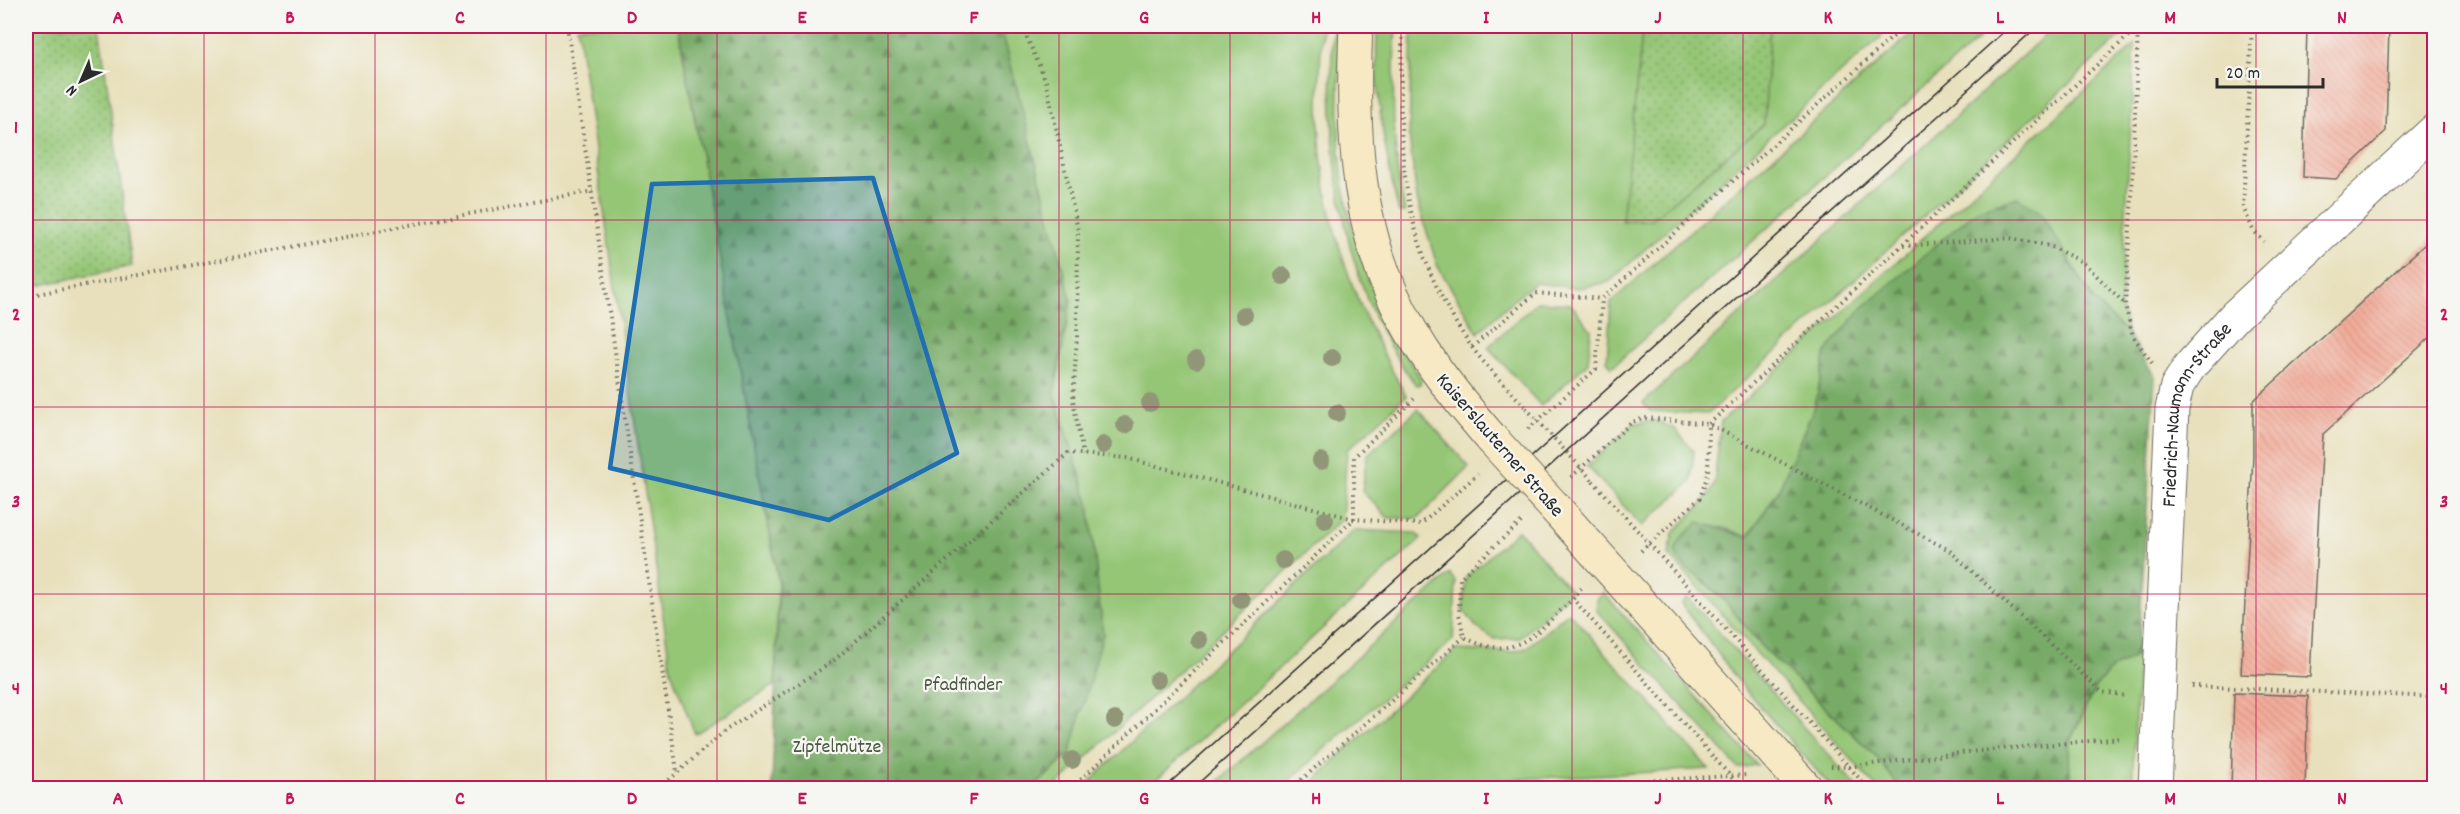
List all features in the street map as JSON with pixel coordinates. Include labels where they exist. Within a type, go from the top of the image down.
[{"type":"main road","name":"Kaiserslauterner Straße","points":[[1356,26],[1354,81],[1358,156],[1368,220],[1391,291],[1412,332],[1463,406],[1798,780]]},
{"type":"street","name":"Friedrich-Naumann-Straße","points":[[2155,789],[2172,409],[2176,386],[2190,366],[2235,316],[2434,131]]},
{"type":"path","points":[[567,26],[677,772]]},
{"type":"path","points":[[1022,26],[1046,81],[1078,230],[1077,336],[1073,400],[1083,454]]},
{"type":"path","points":[[1403,26],[1400,89],[1401,150],[1412,222],[1424,260],[1444,302],[1472,347],[1868,789]]},
{"type":"path","points":[[1472,347],[1536,293],[1602,299],[1905,26]]},
{"type":"path","points":[[1614,574],[1700,498],[1708,474],[1709,424],[2139,26]]},
{"type":"path","points":[[2139,26],[2125,305],[2128,323],[2141,350],[2176,386]]},
{"type":"path","points":[[2252,26],[2243,207],[2253,230],[2286,268]]},
{"type":"path","points":[[26,296],[593,191]]},
{"type":"path","points":[[1901,246],[2010,238],[2049,246],[2084,263],[2125,305]]},
{"type":"path","points":[[1072,789],[1354,519],[1354,457],[1415,399]]},
{"type":"path","points":[[1709,424],[1949,550],[2102,692],[2131,697],[2160,691],[2434,697]]},
{"type":"path","points":[[660,789],[726,730],[831,663],[1068,453],[1127,458],[1354,519]]},
{"type":"path","points":[[1574,579],[1581,587],[1573,599],[1741,789]]},
{"type":"path","points":[[1292,789],[1464,637]]},
{"type":"path","points":[[1522,789],[1730,776],[1798,780],[1835,765],[1848,766],[2158,733]]},
{"type":"highlighted area","points":[[873,178],[957,453],[829,520],[610,468],[652,184]]},
{"type":"green space","points":[[26,26],[99,26],[132,266],[26,288]]},
{"type":"green space","points":[[577,26],[678,26],[778,580],[775,685],[695,734],[671,671]]},
{"type":"green space","points":[[678,26],[1001,26],[1071,300],[1054,393],[1089,503],[1103,634],[1070,754],[1033,788],[772,788],[779,583]]},
{"type":"green space","points":[[1000,26],[1322,26],[1320,135],[1328,202],[1353,288],[1364,315],[1406,396],[1347,450],[1342,519],[1054,788],[1033,788],[1070,754],[1089,503],[1054,393],[1071,300]]},
{"type":"green space","points":[[1333,26],[1341,26],[1339,142],[1347,207],[1361,258],[1380,307],[1419,375],[1421,381],[1416,385],[1390,347],[1370,305],[1354,260],[1343,214],[1332,119]]},
{"type":"green space","points":[[1377,26],[1396,26],[1395,142],[1405,212],[1399,213],[1381,120],[1377,74]]},
{"type":"green space","points":[[1412,26],[1643,26],[1623,221],[1652,219],[1764,124],[1770,26],[1893,26],[1609,282],[1578,288],[1535,283],[1478,333],[1437,265],[1417,199],[1409,136]]},
{"type":"green space","points":[[1643,26],[1770,26],[1764,124],[1652,219],[1622,221]]},
{"type":"green space","points":[[1920,26],[1993,26],[1612,367],[1607,361],[1611,302]]},
{"type":"green space","points":[[2055,26],[2132,26],[1708,414],[1650,411],[1643,403]]},
{"type":"green space","points":[[2135,45],[2121,308],[2127,333],[2094,301],[2062,247],[1826,352],[1815,406],[1778,491],[1748,537],[1722,527],[1678,559],[1722,598],[1763,648],[1876,756],[1900,788],[1877,788],[1669,555],[1673,533],[1703,503],[1714,486],[1721,422]]},
{"type":"green space","points":[[2018,197],[2041,213],[2094,301],[2127,333],[2155,377],[2138,655],[2111,669],[2095,688],[2069,743],[2070,788],[1900,788],[1876,756],[1763,648],[1722,598],[1678,559],[1675,550],[1682,537],[1699,522],[1748,537],[1778,491],[1815,406],[1826,352],[1860,310],[1979,209]]},
{"type":"green space","points":[[1537,302],[1571,304],[1591,330],[1588,363],[1541,406],[1488,347]]},
{"type":"green space","points":[[1418,409],[1469,467],[1418,518],[1388,518],[1362,491],[1367,455]]},
{"type":"green space","points":[[1658,421],[1675,429],[1694,451],[1691,482],[1642,526],[1587,466],[1635,423]]},
{"type":"green space","points":[[1354,530],[1416,533],[1421,539],[1147,788],[1083,788]]},
{"type":"green space","points":[[1518,530],[1571,591],[1520,638],[1494,639],[1476,627],[1463,609],[1466,577]]},
{"type":"green space","points":[[1450,574],[1456,582],[1453,640],[1281,788],[1211,788]]},
{"type":"green space","points":[[1603,592],[1757,765],[1738,768],[1597,611],[1597,599]]},
{"type":"green space","points":[[1687,597],[1858,788],[1832,788],[1742,686],[1681,603]]},
{"type":"green space","points":[[1569,612],[1709,769],[1504,780],[1440,788],[1312,788],[1315,781],[1334,761],[1456,650],[1513,652],[1526,648]]},
{"type":"green space","points":[[2138,655],[2132,788],[2070,788],[2069,743],[2095,688],[2111,669]]},
{"type":"building","points":[[2307,26],[2389,26],[2386,131],[2336,179],[2303,177]]},
{"type":"building","points":[[2434,236],[2434,334],[2323,434],[2310,677],[2241,674],[2253,456],[2253,401]]},
{"type":"building","points":[[2234,693],[2308,696],[2305,788],[2231,788]]},
{"type":"tram line","points":[[1164,788],[2010,26]]},
{"type":"tram line","points":[[1193,788],[2038,26]]},
{"type":"park label","name":"Pfadfinder","points":[[963,683]]},
{"type":"park label","name":"Zipfelmütze","points":[[837,745]]}]
